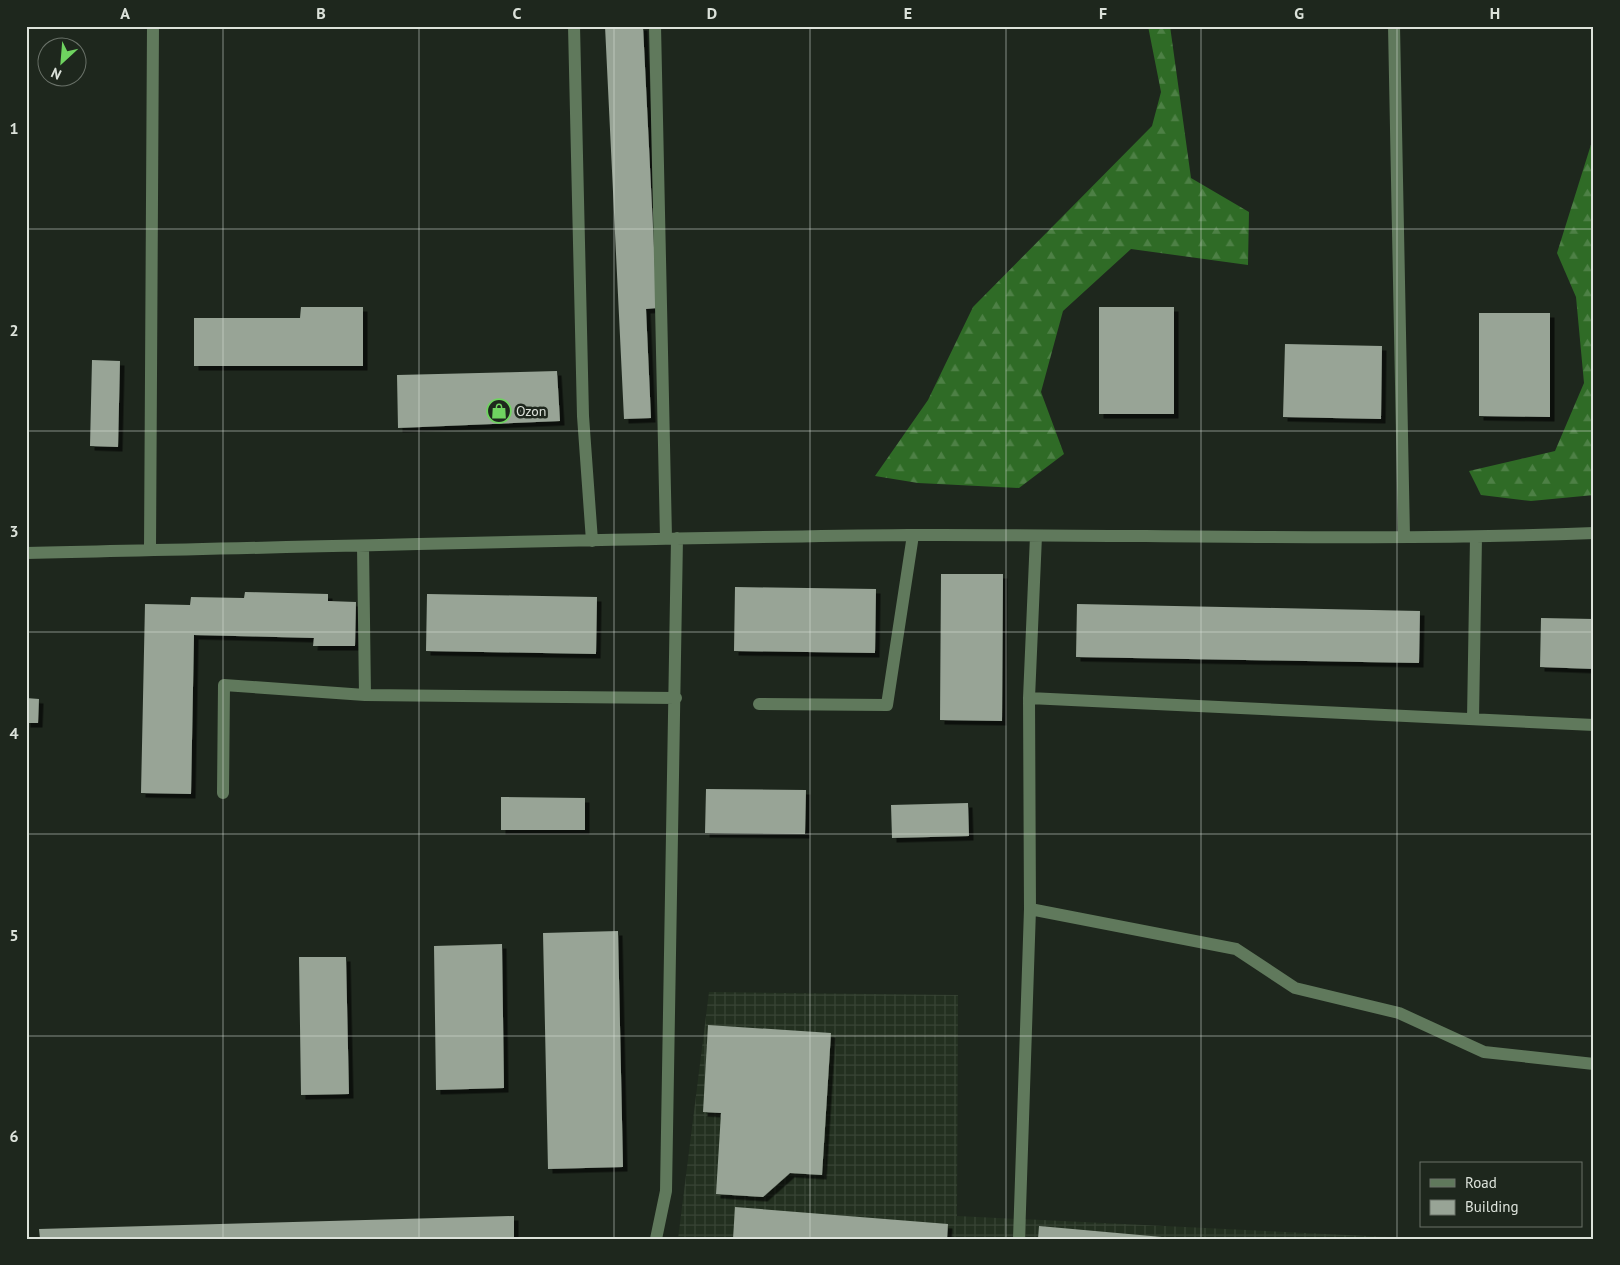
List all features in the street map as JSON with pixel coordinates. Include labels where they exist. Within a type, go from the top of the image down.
[{"type":"street","points":[[150,550],[152,26]]},
{"type":"street","points":[[574,26],[583,416],[592,541]]},
{"type":"street","points":[[655,26],[676,698],[666,1191],[656,1239]]},
{"type":"street","points":[[1394,26],[1404,537]]},
{"type":"street","points":[[26,553],[672,538],[913,535],[1476,538],[1594,533]]},
{"type":"street","points":[[759,704],[887,705],[913,535]]},
{"type":"street","points":[[1019,1239],[1030,909],[1029,698],[1036,536]]},
{"type":"street","points":[[1472,719],[1476,538]]},
{"type":"street","points":[[363,546],[365,695]]},
{"type":"street","points":[[222,793],[224,685],[365,695],[676,698]]},
{"type":"street","points":[[1029,698],[1594,725]]},
{"type":"street","points":[[1030,909],[1236,948],[1295,988],[1399,1013],[1484,1052],[1594,1064]]},
{"type":"shaded area","points":[[709,992],[958,995],[957,1216],[1430,1239],[678,1239]]},
{"type":"green space","points":[[1148,26],[1170,26],[1191,178],[1249,212],[1248,265],[1131,249],[1063,311],[1041,392],[1064,454],[1019,488],[918,483],[875,476],[928,400],[973,307],[1152,126],[1161,92]]},
{"type":"green space","points":[[1594,135],[1594,495],[1531,501],[1481,495],[1469,471],[1555,451],[1584,383],[1576,297],[1557,253]]},
{"type":"building","points":[[605,26],[643,26],[657,308],[646,309],[651,418],[624,419]]},
{"type":"building","points":[[301,307],[363,307],[363,366],[194,366],[194,318],[300,318]]},
{"type":"building","points":[[1099,307],[1174,307],[1174,414],[1099,414]]},
{"type":"building","points":[[1479,313],[1550,313],[1550,417],[1479,416]]},
{"type":"building","points":[[1285,344],[1382,346],[1381,419],[1283,417]]},
{"type":"building","points":[[92,360],[120,361],[118,447],[90,446]]},
{"type":"building","points":[[557,371],[560,421],[398,428],[397,375]]},
{"type":"building","points":[[941,574],[1003,574],[1002,721],[940,720]]},
{"type":"building","points":[[735,587],[876,589],[875,653],[734,651]]},
{"type":"building","points":[[245,592],[328,594],[328,601],[356,602],[355,646],[313,646],[314,638],[194,635],[191,794],[141,793],[145,604],[190,605],[191,597],[244,598]]},
{"type":"building","points":[[427,594],[597,597],[596,654],[426,651]]},
{"type":"building","points":[[1077,604],[1420,611],[1419,663],[1076,657]]},
{"type":"building","points":[[1541,618],[1594,619],[1594,669],[1540,667]]},
{"type":"building","points":[[26,698],[39,699],[38,723],[26,723]]},
{"type":"building","points":[[706,789],[806,790],[805,834],[705,833]]},
{"type":"building","points":[[501,797],[585,798],[585,830],[501,830]]},
{"type":"building","points":[[968,803],[969,836],[892,838],[891,805]]},
{"type":"building","points":[[618,931],[623,1167],[548,1169],[543,933]]},
{"type":"building","points":[[502,944],[504,1088],[436,1090],[434,946]]},
{"type":"building","points":[[299,957],[346,957],[349,1094],[301,1095]]},
{"type":"building","points":[[708,1025],[831,1033],[822,1175],[790,1173],[763,1197],[716,1194],[721,1113],[703,1112]]},
{"type":"building","points":[[735,1207],[948,1224],[947,1239],[733,1239]]},
{"type":"building","points":[[514,1216],[514,1239],[40,1239],[39,1229]]},
{"type":"building","points":[[1039,1226],[1162,1237],[1162,1239],[1038,1239]]},
{"type":"place","name":"Ozon","points":[[499,411]]}]
